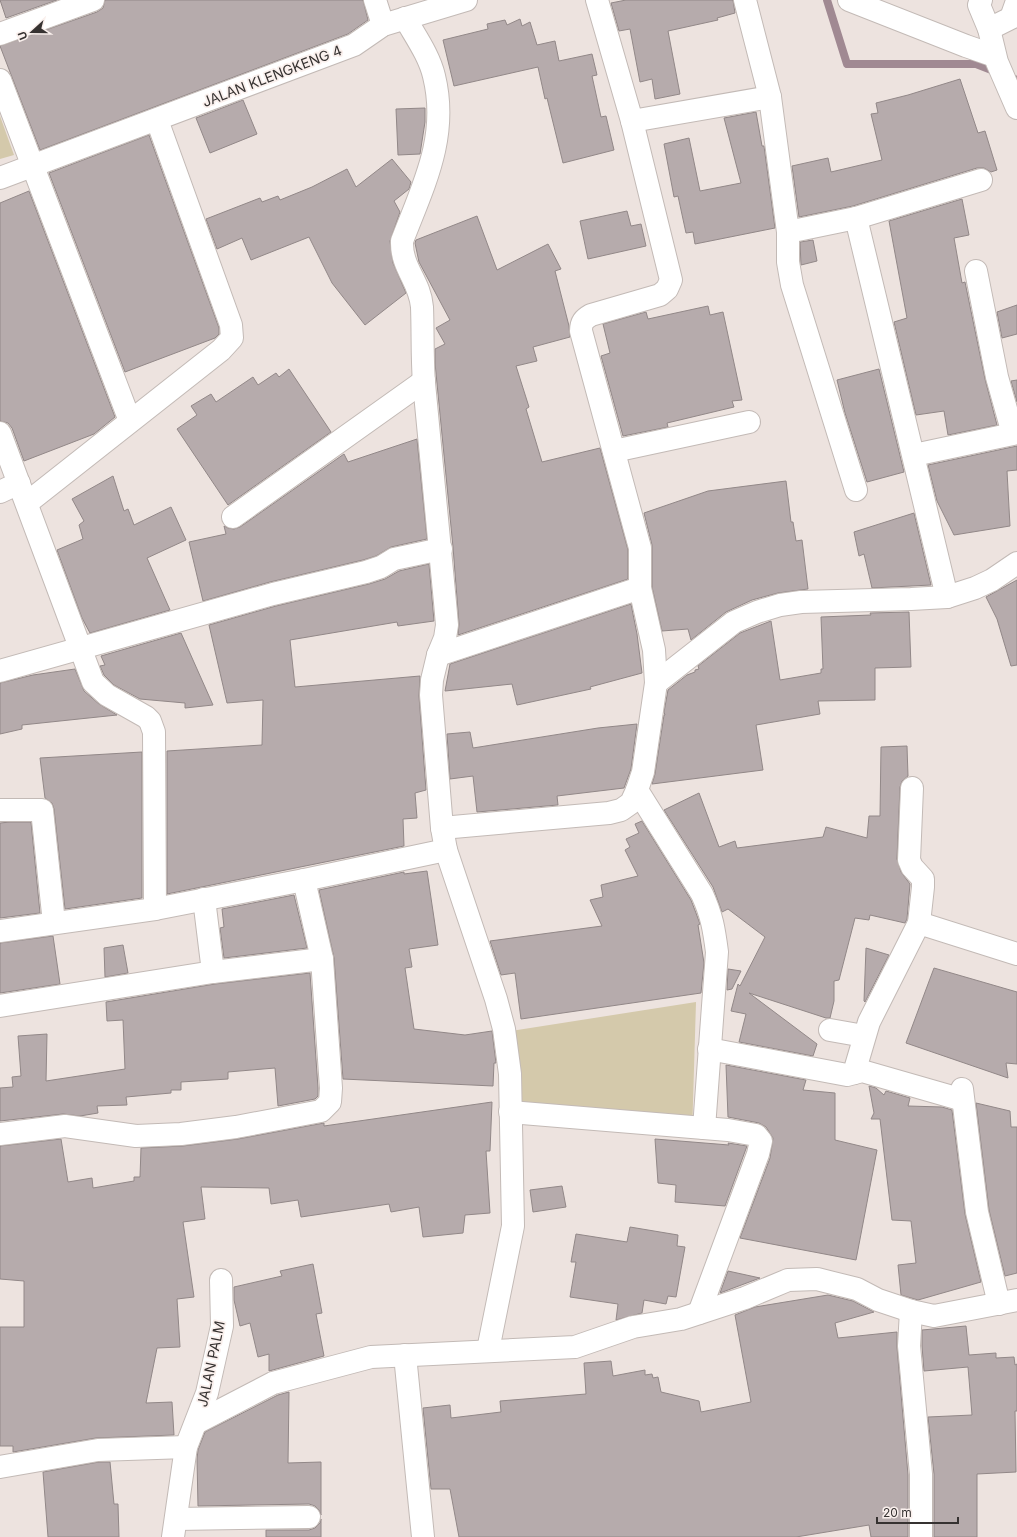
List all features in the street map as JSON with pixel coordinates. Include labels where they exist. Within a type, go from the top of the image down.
[{"type":"street","points":[[0,34],[93,0]]},
{"type":"street","points":[[375,0],[383,25]]},
{"type":"street","name":"JALAN KLENGKENG 4","points":[[0,178],[354,45],[383,25],[466,0]]},
{"type":"street","points":[[442,828],[609,813],[621,810],[631,803],[637,790],[642,772],[656,683],[654,650],[640,588],[640,548],[581,330],[581,324],[591,315],[660,295],[667,289],[670,280],[632,121],[597,0]]},
{"type":"street","points":[[745,0],[770,97],[788,232],[788,262],[792,285],[856,490]]},
{"type":"street","points":[[849,0],[996,59]]},
{"type":"street","points":[[981,0],[979,5],[989,29],[996,59],[1017,107]]},
{"type":"street","points":[[989,29],[1011,18],[1017,1]]},
{"type":"street","points":[[405,18],[423,49],[434,75],[438,108],[438,136],[433,159],[402,241],[401,251],[419,292],[422,306],[424,381],[447,625],[445,638],[438,655],[432,680],[431,695],[442,828],[446,850],[496,998],[504,1029],[510,1074],[512,1226],[488,1350]]},
{"type":"street","points":[[0,80],[130,421]]},
{"type":"street","points":[[632,121],[770,97]]},
{"type":"street","points":[[27,503],[221,350],[232,338],[231,325],[157,120]]},
{"type":"street","points":[[788,232],[856,218],[981,180]]},
{"type":"street","points":[[856,218],[947,597]]},
{"type":"street","points":[[914,455],[1013,434],[997,377],[976,271]]},
{"type":"street","points":[[234,517],[424,381]]},
{"type":"street","points":[[614,451],[749,422]]},
{"type":"street","points":[[0,433],[10,487],[27,503],[93,682],[100,690],[146,717],[152,725],[154,732],[155,909]]},
{"type":"street","points":[[0,671],[287,590],[366,572],[381,567],[394,559],[440,549]]},
{"type":"street","points":[[656,683],[734,622],[757,612],[780,605],[801,602],[911,600],[947,597],[975,588],[992,580],[1017,564]]},
{"type":"street","points":[[438,655],[640,588]]},
{"type":"street","points":[[854,1074],[868,1022],[919,923],[924,887],[923,879],[912,867],[909,860],[912,788]]},
{"type":"street","points":[[637,790],[702,894],[710,912],[714,927],[717,952],[704,1128]]},
{"type":"street","points":[[0,810],[42,810],[54,923]]},
{"type":"street","points":[[0,931],[155,909],[446,850]]},
{"type":"street","points":[[0,1134],[65,1126],[136,1136],[181,1134],[236,1127],[321,1111],[330,1102],[331,1088],[322,959],[304,880]]},
{"type":"street","points":[[204,899],[213,972]]},
{"type":"street","points":[[919,923],[1017,954]]},
{"type":"street","points":[[0,1006],[213,972],[322,959]]},
{"type":"street","points":[[830,1030],[864,1036]]},
{"type":"street","points":[[196,1423],[273,1383],[371,1356],[575,1347],[633,1327],[681,1319],[745,1298],[788,1280],[817,1279],[857,1289],[878,1300],[911,1311],[934,1316],[1008,1302],[977,1212],[962,1094],[862,1071],[847,1075],[709,1049]]},
{"type":"street","points":[[510,1112],[704,1128],[756,1135],[761,1141],[758,1154],[699,1313]]},
{"type":"street","name":"JALAN PALM","points":[[174,1528],[186,1447],[207,1393],[222,1326],[221,1280]]},
{"type":"street","points":[[911,1311],[909,1346],[921,1474],[921,1537]]},
{"type":"street","points":[[404,1355],[423,1537]]},
{"type":"street","points":[[0,1467],[98,1450],[186,1447]]},
{"type":"street","points":[[174,1528],[309,1517]]},
{"type":"shaded area","points":[[0,116],[14,155],[0,159]]},
{"type":"shaded area","points":[[696,1002],[692,1135],[525,1123],[511,1031]]},
{"type":"building","points":[[0,0],[57,0],[6,18]]},
{"type":"building","points":[[105,0],[363,0],[368,20],[348,34],[40,150],[0,46],[97,12],[103,8]]},
{"type":"building","points":[[626,0],[733,0],[735,13],[717,18],[718,20],[668,31],[680,94],[655,99],[652,79],[640,82],[630,29],[619,31],[611,3]]},
{"type":"building","points":[[520,19],[522,26],[530,22],[537,45],[555,41],[559,61],[592,54],[597,75],[592,76],[601,117],[606,116],[614,150],[563,163],[547,98],[545,99],[538,67],[454,86],[443,40],[488,29],[487,24],[505,20],[507,25]]},
{"type":"building","points":[[960,79],[978,133],[985,131],[997,170],[991,172],[984,168],[977,168],[853,206],[799,217],[792,166],[828,158],[831,172],[882,160],[871,114],[878,113],[876,103]]},
{"type":"building","points":[[243,100],[257,134],[210,153],[196,118]]},
{"type":"building","points":[[425,108],[425,122],[420,154],[398,155],[396,109]]},
{"type":"building","points":[[756,112],[762,146],[764,146],[775,228],[695,244],[693,232],[686,233],[678,196],[674,197],[664,144],[689,138],[700,191],[741,183],[724,118]]},
{"type":"building","points":[[149,135],[219,328],[219,334],[215,338],[125,372],[49,173]]},
{"type":"building","points":[[392,159],[411,182],[409,189],[394,201],[400,212],[390,241],[393,263],[406,293],[365,325],[332,283],[309,237],[251,260],[242,238],[217,249],[206,219],[260,198],[262,202],[278,196],[280,200],[312,187],[347,169],[356,187]]},
{"type":"building","points":[[29,191],[115,417],[94,434],[24,461],[12,428],[8,423],[0,421],[0,203]]},
{"type":"building","points":[[962,199],[969,235],[954,238],[962,283],[965,282],[985,379],[997,425],[948,435],[944,411],[916,415],[894,322],[907,318],[889,221]]},
{"type":"building","points":[[627,211],[631,226],[641,224],[646,246],[588,259],[580,221]]},
{"type":"building","points":[[477,216],[497,270],[548,244],[561,269],[555,271],[569,326],[570,337],[533,347],[537,361],[516,366],[529,407],[526,409],[542,462],[600,448],[628,550],[628,579],[458,635],[459,624],[453,547],[435,363],[435,349],[445,344],[436,328],[450,320],[419,262],[415,243],[416,240]]},
{"type":"building","points":[[813,240],[817,261],[801,265],[800,242]]},
{"type":"building","points":[[1017,305],[1017,334],[1002,338],[997,312]]},
{"type":"building","points":[[708,306],[710,315],[723,312],[742,400],[732,401],[734,407],[667,423],[668,427],[623,436],[601,356],[610,353],[603,324],[646,312],[648,319]]},
{"type":"building","points":[[289,369],[331,432],[228,505],[177,429],[197,415],[191,406],[211,394],[216,402],[253,377],[258,385],[276,373],[279,377]]},
{"type":"building","points":[[879,369],[904,472],[867,482],[845,413],[837,380]]},
{"type":"building","points":[[1017,380],[1017,402],[1011,381]]},
{"type":"building","points":[[417,439],[427,539],[391,547],[376,556],[363,560],[270,582],[203,601],[189,542],[226,534],[224,526],[234,529],[240,527],[344,454],[348,462]]},
{"type":"building","points":[[1017,446],[1017,470],[1007,471],[1010,526],[954,535],[937,501],[928,465]]},
{"type":"building","points":[[113,476],[124,511],[128,509],[134,525],[171,507],[186,540],[147,558],[170,610],[90,633],[82,618],[57,550],[83,539],[79,525],[84,521],[72,499]]},
{"type":"building","points":[[786,481],[791,522],[793,522],[796,541],[802,540],[808,589],[778,593],[752,600],[726,612],[691,640],[688,629],[662,631],[652,587],[652,545],[644,513],[708,491]]},
{"type":"building","points":[[914,513],[931,585],[872,588],[864,554],[859,556],[854,532]]},
{"type":"building","points":[[429,564],[434,621],[398,626],[397,622],[290,640],[295,687],[420,676],[419,696],[426,790],[415,793],[417,818],[403,819],[404,846],[167,894],[167,751],[262,745],[263,700],[227,703],[209,625],[276,606],[369,584],[385,579],[399,571]]},
{"type":"building","points":[[1017,580],[1017,665],[1011,666],[997,619],[986,597]]},
{"type":"building","points":[[631,604],[637,634],[642,673],[590,687],[591,689],[517,705],[512,684],[445,691],[450,664]]},
{"type":"building","points":[[909,612],[911,667],[875,668],[875,700],[818,701],[820,714],[756,725],[763,770],[652,784],[655,774],[668,690],[687,675],[699,669],[698,666],[740,633],[771,621],[780,680],[821,673],[821,669],[823,669],[821,617],[871,615],[870,613]]},
{"type":"building","points":[[181,633],[213,705],[185,708],[185,703],[140,699],[114,685],[104,675],[100,666],[105,665],[101,656]]},
{"type":"building","points":[[75,669],[84,691],[99,704],[117,715],[22,725],[22,729],[0,734],[0,683],[33,675]]},
{"type":"building","points":[[637,724],[631,769],[624,788],[557,796],[558,805],[477,812],[473,776],[450,779],[447,734],[470,732],[473,748],[598,728]]},
{"type":"building","points":[[907,746],[908,776],[902,781],[900,787],[897,859],[901,872],[910,884],[907,919],[905,923],[870,915],[869,920],[855,918],[839,980],[834,981],[834,1001],[830,1018],[749,993],[817,1044],[813,1056],[739,1042],[746,1014],[731,1011],[738,984],[740,986],[765,937],[728,909],[722,912],[713,887],[664,810],[699,793],[719,847],[735,841],[737,848],[823,837],[826,827],[867,838],[869,816],[880,816],[881,747]]},
{"type":"building","points":[[142,752],[142,898],[65,909],[54,809],[52,803],[45,798],[40,758]]},
{"type":"building","points":[[642,821],[691,900],[700,924],[698,925],[704,963],[701,993],[521,1019],[515,973],[501,975],[490,941],[602,926],[590,900],[603,897],[601,885],[638,876],[625,850],[630,847],[626,839],[639,833],[635,824]]},
{"type":"building","points":[[31,822],[40,913],[0,918],[0,823]]},
{"type":"building","points":[[427,871],[438,945],[409,949],[412,967],[405,968],[414,1029],[465,1035],[492,1031],[496,1063],[494,1063],[493,1086],[343,1079],[334,958],[319,890],[404,872],[404,874]]},
{"type":"building","points":[[294,895],[307,948],[224,958],[220,928],[224,927],[222,909]]},
{"type":"building","points":[[53,936],[60,984],[0,993],[0,943]]},
{"type":"building","points":[[123,945],[128,973],[105,977],[104,948]]},
{"type":"building","points":[[866,948],[889,955],[865,1002],[864,1001]]},
{"type":"building","points":[[934,968],[1017,992],[1017,1064],[1006,1063],[1008,1078],[906,1043]]},
{"type":"building","points":[[728,969],[741,971],[732,989],[727,990]]},
{"type":"building","points":[[310,973],[318,1088],[318,1096],[315,1099],[278,1106],[275,1068],[228,1072],[228,1079],[181,1082],[181,1090],[171,1090],[171,1093],[126,1097],[127,1105],[97,1106],[98,1113],[80,1116],[63,1114],[0,1121],[0,1088],[13,1087],[12,1077],[21,1076],[18,1036],[47,1034],[46,1081],[125,1069],[123,1020],[107,1021],[106,1002],[215,984]]},
{"type":"building","points":[[726,1065],[806,1080],[803,1090],[835,1093],[835,1140],[877,1150],[856,1260],[740,1238],[770,1158],[773,1138],[766,1127],[759,1123],[728,1117]]},
{"type":"building","points":[[869,1086],[876,1088],[884,1095],[886,1091],[910,1098],[908,1106],[942,1107],[952,1110],[965,1214],[981,1282],[918,1300],[901,1295],[898,1265],[916,1263],[911,1221],[892,1220],[880,1119],[871,1119],[874,1113]]},
{"type":"building","points":[[492,1102],[490,1151],[486,1151],[490,1213],[465,1215],[463,1233],[423,1237],[419,1207],[391,1212],[389,1204],[301,1217],[298,1200],[271,1204],[269,1188],[201,1187],[205,1219],[183,1222],[194,1297],[177,1299],[180,1347],[157,1348],[146,1403],[172,1402],[174,1435],[96,1438],[13,1452],[13,1446],[0,1446],[0,1327],[24,1327],[24,1281],[0,1279],[0,1146],[61,1139],[68,1182],[92,1178],[93,1188],[134,1181],[134,1177],[140,1177],[141,1148],[183,1146],[238,1139],[324,1123],[324,1126]]},
{"type":"building","points":[[976,1103],[1010,1111],[1011,1127],[1017,1127],[1017,1273],[1005,1276],[989,1210]]},
{"type":"building","points":[[655,1139],[729,1145],[728,1143],[747,1146],[725,1206],[675,1202],[676,1185],[658,1183]]},
{"type":"building","points":[[562,1186],[566,1207],[533,1212],[530,1190]]},
{"type":"building","points":[[630,1227],[678,1235],[677,1246],[685,1247],[676,1297],[668,1296],[666,1304],[644,1300],[642,1313],[616,1320],[618,1304],[570,1297],[576,1262],[571,1262],[576,1234],[627,1242]]},
{"type":"building","points":[[313,1264],[322,1313],[316,1314],[324,1356],[269,1371],[269,1354],[258,1357],[250,1323],[240,1326],[234,1300],[234,1287],[282,1276],[280,1271]]},
{"type":"building","points":[[728,1271],[760,1278],[720,1293]]},
{"type":"building","points":[[828,1295],[853,1301],[874,1312],[835,1323],[838,1338],[897,1332],[908,1475],[908,1537],[871,1537],[869,1525],[796,1537],[459,1537],[450,1489],[431,1489],[423,1408],[450,1405],[451,1418],[501,1412],[500,1401],[586,1394],[584,1363],[611,1361],[613,1376],[645,1370],[645,1375],[652,1374],[653,1378],[658,1377],[661,1392],[699,1401],[701,1412],[751,1402],[735,1315],[755,1307]]},
{"type":"building","points":[[966,1326],[969,1355],[996,1353],[996,1358],[1014,1357],[1015,1365],[1017,1364],[1017,1411],[1015,1411],[1016,1472],[977,1474],[977,1537],[934,1537],[934,1474],[928,1417],[972,1415],[968,1367],[924,1371],[922,1330]]},
{"type":"building","points":[[289,1392],[288,1463],[321,1462],[321,1515],[315,1506],[309,1504],[198,1506],[197,1459],[198,1450],[205,1432],[278,1395]]},
{"type":"building","points":[[99,1462],[110,1462],[114,1504],[118,1504],[119,1537],[48,1537],[43,1472]]},
{"type":"building","points":[[321,1519],[321,1537],[266,1537],[266,1530],[309,1530],[315,1528],[320,1523]]},
{"type":"waterway","points":[[827,0],[847,64],[976,64],[1017,80]]}]
